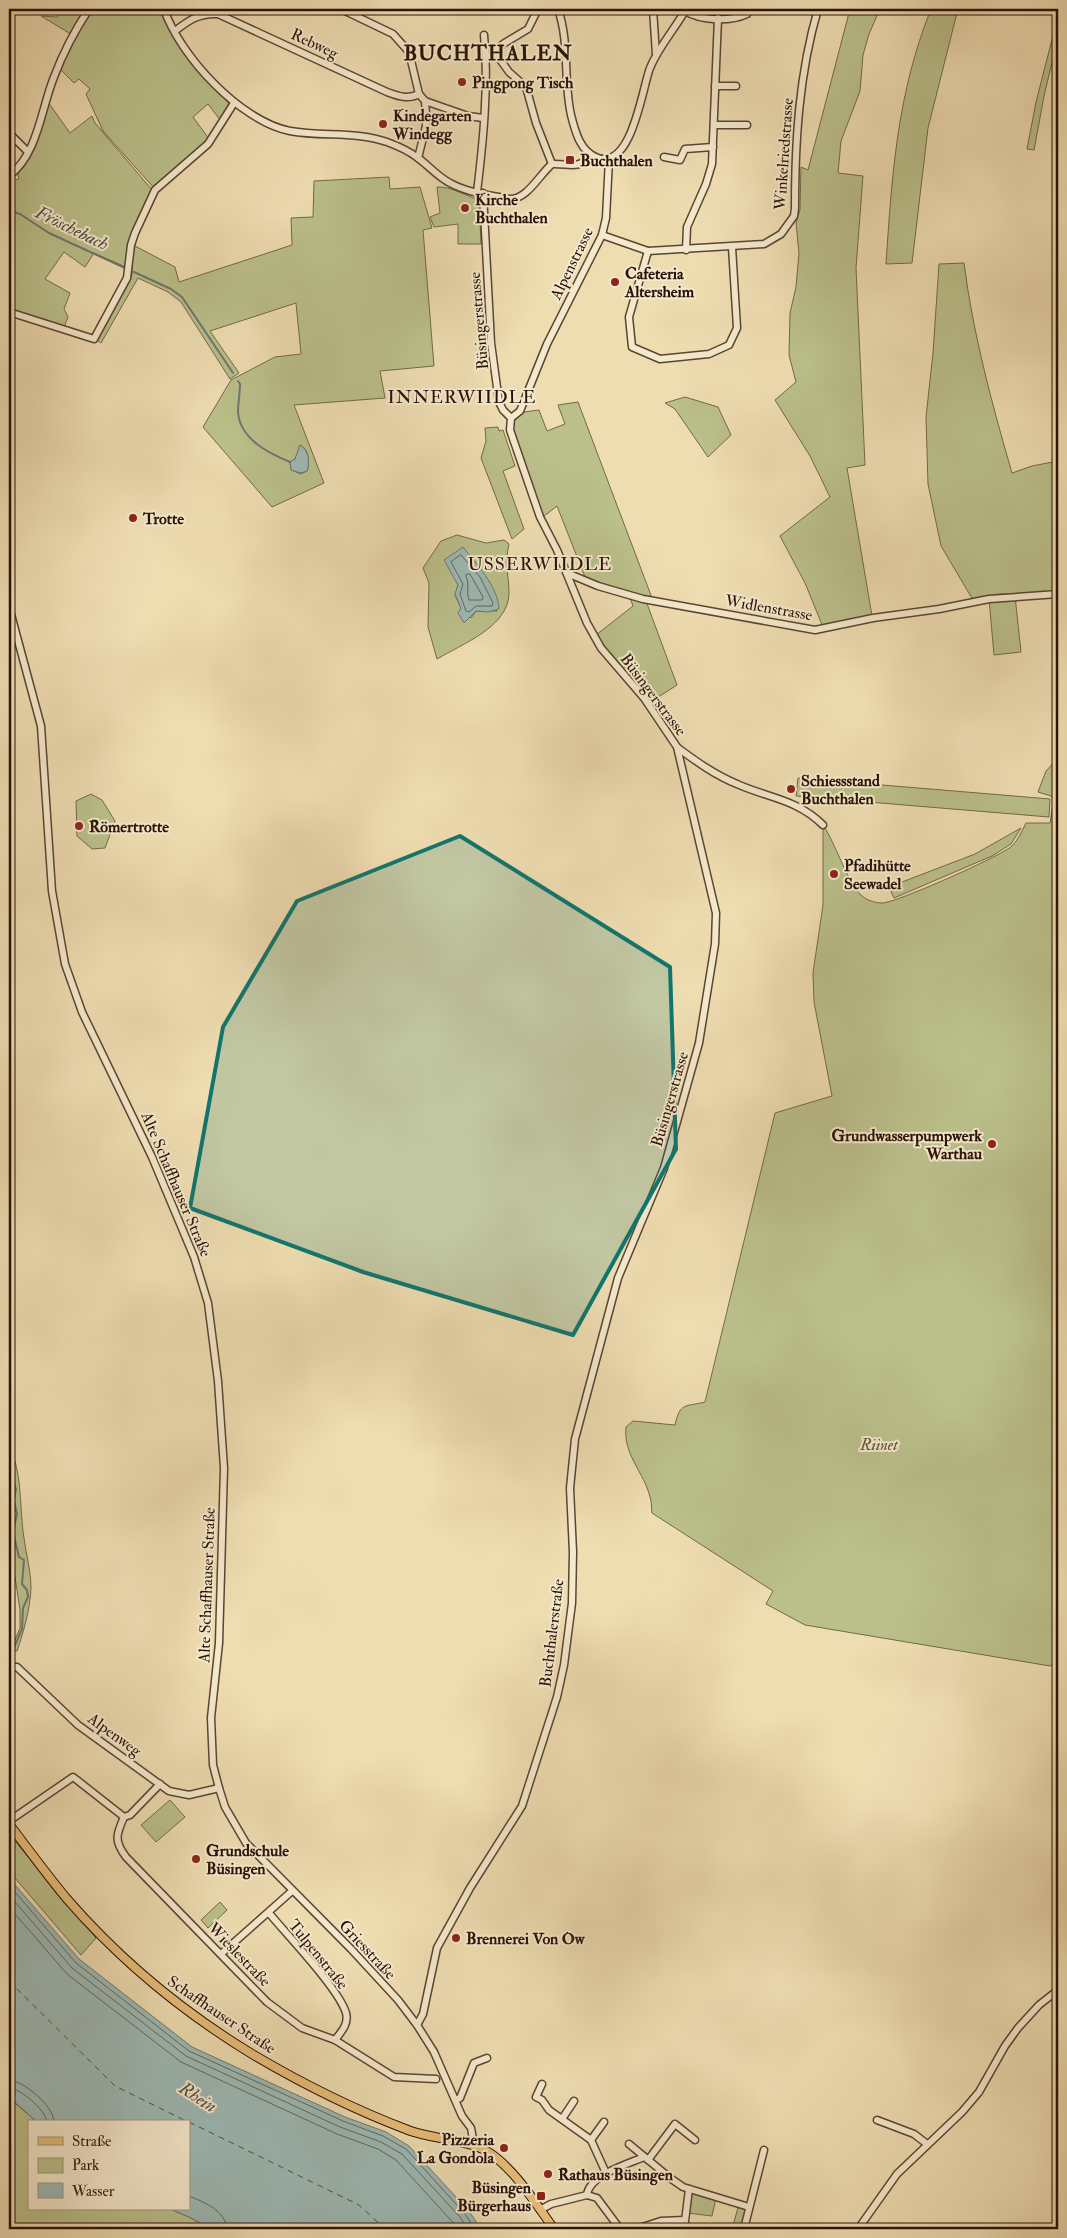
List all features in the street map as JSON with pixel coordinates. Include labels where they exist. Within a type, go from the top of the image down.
[{"type":"main road","name":"Schaffhauser Straße","points":[[9,1823],[67,1898],[102,1937],[154,1984],[219,2033],[280,2069],[376,2117],[426,2136],[474,2145],[487,2150],[503,2164],[554,2229]]},
{"type":"street","points":[[9,176],[17,169],[28,152],[61,60],[89,9]]},
{"type":"street","points":[[164,9],[191,56],[234,103],[263,121],[288,130],[349,133],[386,142],[418,158],[448,182],[480,193],[509,199],[518,198],[552,164],[580,165],[590,155]]},
{"type":"street","points":[[341,9],[393,34],[409,52],[419,94],[425,101],[468,116],[483,118]]},
{"type":"street","points":[[486,59],[494,51],[528,29],[538,9]]},
{"type":"street","points":[[558,9],[566,39],[571,113],[576,134],[590,155],[609,159],[616,156],[625,144],[656,55],[685,10],[694,16],[738,18],[748,14],[749,9]]},
{"type":"street","points":[[653,9],[656,55]]},
{"type":"street","name":"Winkelriedstrasse","points":[[602,235],[648,251],[764,244],[781,234],[794,216],[799,110],[804,68],[818,9]]},
{"type":"street","name":"Rebweg","points":[[175,31],[192,18],[205,13],[218,14],[387,92],[404,98],[412,98],[419,94]]},
{"type":"street","points":[[686,250],[687,227],[710,175],[713,147],[718,18]]},
{"type":"street","name":"Büsingerstrasse","points":[[484,35],[486,59],[480,193],[492,343],[499,402],[510,418],[510,430],[540,517],[567,573],[587,623],[601,648],[644,698],[677,747],[716,913],[715,944],[699,1043],[664,1168],[618,1278]]},
{"type":"street","points":[[494,51],[509,72],[526,87],[534,116],[552,164]]},
{"type":"street","points":[[715,86],[736,86]]},
{"type":"street","points":[[418,158],[426,126],[425,101]]},
{"type":"street","points":[[9,312],[94,339],[128,278],[135,233],[155,190],[208,144],[234,103]]},
{"type":"street","points":[[714,125],[747,125]]},
{"type":"street","points":[[9,133],[28,152]]},
{"type":"street","points":[[664,157],[680,160],[685,150],[713,147]]},
{"type":"street","name":"Alpenstrasse","points":[[510,418],[520,411],[548,344],[602,235],[606,218],[610,169],[609,159]]},
{"type":"street","points":[[648,251],[632,304],[629,326],[632,347],[660,360],[709,354],[729,345],[737,328],[732,247]]},
{"type":"street","name":"Widlenstrasse","points":[[567,573],[598,586],[643,599],[815,630],[872,618],[939,609],[989,599],[1058,594]]},
{"type":"street","name":"Alte Schaffhauser Straße","points":[[9,607],[41,726],[52,891],[65,964],[82,1012],[152,1157],[190,1248],[208,1303],[218,1381],[224,1468],[219,1643],[211,1718],[213,1764],[219,1788]]},
{"type":"street","points":[[677,747],[712,773],[738,785],[799,806],[823,825]]},
{"type":"street","name":"Buchthalerstraße","points":[[417,2025],[423,2014],[437,1948],[470,1888],[522,1806],[557,1697],[564,1665],[572,1603],[573,1552],[570,1488],[574,1448],[582,1409],[618,1278]]},
{"type":"street","name":"Alpenweg","points":[[9,1668],[17,1666],[74,1721],[169,1791],[189,1795],[219,1788]]},
{"type":"street","points":[[9,1823],[73,1777],[124,1817],[130,1815],[160,1784]]},
{"type":"street","name":"Griesstraße","points":[[219,1788],[225,1807],[246,1843],[351,1949],[398,2000],[417,2025],[434,2052],[472,2132],[474,2145]]},
{"type":"street","name":"Wieslestraße","points":[[124,1817],[117,1835],[117,1846],[267,2002],[302,2028],[335,2040],[394,2077],[436,2079]]},
{"type":"street","points":[[222,1954],[292,1891]]},
{"type":"street","name":"Tulpenstraße","points":[[268,1913],[336,1994],[346,2013],[346,2020],[345,2026],[335,2040]]},
{"type":"street","points":[[858,2229],[897,2174],[926,2144],[962,2112],[979,2092],[1005,2046],[1018,2028],[1038,2005],[1058,1990]]},
{"type":"street","points":[[456,2100],[460,2098],[474,2063],[487,2058]]},
{"type":"street","points":[[542,2084],[536,2097],[542,2100],[549,2110],[591,2140],[606,2173]]},
{"type":"street","points":[[562,2119],[574,2101]]},
{"type":"street","points":[[878,2120],[914,2134],[926,2144]]},
{"type":"street","points":[[591,2140],[604,2122]]},
{"type":"street","points":[[587,2195],[588,2188],[595,2180],[606,2173],[646,2158],[675,2124],[695,2140]]},
{"type":"street","points":[[629,2144],[670,2178],[689,2189],[749,2207]]},
{"type":"street","points":[[744,2229],[764,2150]]},
{"type":"street","points":[[684,2229],[689,2189]]},
{"type":"street","points":[[540,2210],[551,2204],[587,2195],[598,2198],[620,2229]]},
{"type":"street","points":[[636,2229],[656,2222],[684,2220]]},
{"type":"highlighted area","points":[[460,836],[670,967],[676,1149],[573,1335],[363,1272],[190,1208],[223,1027],[297,901]]},
{"type":"green space","points":[[65,9],[160,9],[183,48],[200,71],[230,105],[221,121],[208,104],[193,117],[209,139],[154,188],[103,131],[86,94],[90,89],[79,79],[74,83],[59,68],[74,36],[41,16],[57,17]]},
{"type":"green space","points":[[850,9],[880,9],[869,34],[863,55],[860,91],[841,141],[838,173],[863,176],[856,268],[865,465],[847,468],[872,616],[823,627],[805,583],[780,536],[830,497],[810,456],[775,400],[796,382],[789,355],[790,313],[796,287],[799,253],[796,223],[800,210],[801,167],[808,170]]},
{"type":"green space","points":[[931,9],[958,9],[928,128],[912,263],[886,264],[894,166],[903,103],[910,72]]},
{"type":"green space","points":[[1058,16],[1058,37],[1034,150],[1027,149],[1036,102]]},
{"type":"green space","points":[[48,102],[70,133],[92,116],[95,123],[153,191],[134,230],[128,268],[94,253],[85,267],[64,252],[45,279],[70,293],[64,309],[68,317],[64,327],[9,310],[9,182],[19,179],[17,170]]},
{"type":"green space","points":[[389,177],[390,189],[420,187],[432,228],[423,230],[434,366],[380,371],[385,398],[294,405],[324,483],[272,507],[203,427],[231,380],[275,357],[301,354],[296,303],[210,331],[239,373],[230,379],[181,302],[168,292],[138,278],[101,343],[96,339],[132,275],[133,245],[175,267],[179,282],[292,245],[291,218],[313,217],[314,181]],"holes":[[[300,445],[308,456],[308,464],[307,471],[301,474],[291,470],[290,462],[295,459]]]},
{"type":"green space","points":[[437,187],[453,190],[479,200],[481,244],[458,244],[458,224],[434,227],[430,217],[440,213]]},
{"type":"green space","points":[[964,263],[972,316],[984,369],[1012,473],[1032,466],[1053,462],[1058,475],[1058,592],[999,594],[973,600],[941,546],[928,484],[926,417],[933,353],[939,264]]},
{"type":"green space","points":[[685,397],[718,407],[731,435],[708,457],[675,409],[665,403]]},
{"type":"green space","points":[[578,402],[652,598],[627,592],[585,577],[557,506],[543,517],[513,431],[513,422],[524,412],[539,410],[547,431],[565,424],[558,405]]},
{"type":"green space","points":[[498,427],[499,431],[503,430],[515,466],[503,471],[524,529],[512,539],[481,458],[486,441],[485,428]]},
{"type":"green space","points":[[457,535],[486,543],[504,540],[509,544],[507,564],[509,594],[507,606],[492,625],[471,641],[437,659],[428,627],[429,583],[423,568],[441,541]],"holes":[[[458,585],[497,611],[476,611],[471,618],[461,608],[455,595]]]},
{"type":"green space","points":[[1015,596],[1021,652],[994,655],[989,599]]},
{"type":"green space","points":[[630,598],[646,601],[677,685],[649,703],[603,647],[596,635],[633,606]]},
{"type":"green space","name":"Riinet","points":[[1058,758],[1058,1661],[1050,1666],[805,1625],[766,1604],[773,1591],[652,1513],[647,1488],[628,1446],[626,1427],[633,1421],[675,1425],[681,1409],[688,1405],[705,1402],[775,1113],[832,1096],[814,1002],[813,973],[823,905],[823,825],[856,890],[868,900],[882,903],[891,901],[948,878],[1004,851],[1014,844],[1026,823],[1050,823],[1054,797],[1038,792],[1046,771]]},
{"type":"green space","points":[[798,778],[1050,799],[1049,817],[796,796]]},
{"type":"green space","points":[[91,794],[102,800],[115,821],[105,848],[92,849],[77,836],[76,801]]},
{"type":"green space","points":[[1021,828],[1011,844],[992,856],[894,898],[889,887],[975,854]]},
{"type":"green space","points":[[9,1445],[19,1479],[22,1526],[31,1582],[28,1612],[17,1651],[11,1649],[20,1628],[20,1610],[9,1538]]},
{"type":"green space","points":[[170,1800],[185,1817],[156,1842],[141,1825]]},
{"type":"green space","points":[[9,1834],[96,1938],[81,1955],[9,1871]]},
{"type":"green space","points":[[220,1902],[227,1910],[208,1928],[201,1920]]},
{"type":"green space","points":[[9,2098],[35,2120],[28,2120],[28,2210],[172,2210],[211,2229],[9,2229]]},
{"type":"green space","points":[[693,2192],[716,2198],[712,2216],[687,2213],[690,2195]]},
{"type":"green space","points":[[739,2204],[749,2207],[744,2229],[732,2229]]},
{"type":"water","points":[[300,445],[307,453],[308,460],[307,471],[301,473],[291,470],[290,462],[295,459]]},
{"type":"water","points":[[463,547],[491,584],[498,600],[499,609],[488,612],[476,611],[464,623],[458,613],[461,608],[455,594],[458,585],[444,560]]},
{"type":"water","name":"Rhein","points":[[9,1878],[79,1959],[192,2047],[345,2117],[386,2132],[409,2146],[469,2211],[481,2229],[212,2229],[172,2210],[190,2210],[190,2120],[35,2120],[9,2097]]},
{"type":"waterway","name":"Fröschebach","points":[[9,211],[20,214],[49,233],[125,268]]},
{"type":"waterway","name":"Fröschebach","points":[[134,272],[171,289],[182,297],[233,373]]},
{"type":"waterway","name":"Fröschebach","points":[[238,381],[240,384],[238,412],[244,430],[256,444],[290,462]]},
{"type":"waterway","points":[[9,1451],[13,1462],[16,1489],[14,1500],[17,1514],[13,1532],[19,1557],[24,1560],[22,1584],[27,1590],[28,1597],[23,1608],[22,1629],[13,1650]]},
{"type":"ferry route","points":[[9,1981],[115,2086],[184,2120]]},
{"type":"ferry route","points":[[190,2122],[359,2205],[385,2229]]},
{"type":"place","name":"Pingpong Tisch","points":[[462,82]]},
{"type":"place","name":"Kindegarten Windegg","points":[[383,124]]},
{"type":"place","name":"Buchthalen","points":[[570,160]]},
{"type":"place","name":"Kirche Buchthalen","points":[[465,208]]},
{"type":"place","name":"Cafeteria Altersheim","points":[[615,282]]},
{"type":"place","name":"Trotte","points":[[133,518]]},
{"type":"place","name":"Schiessstand Buchthalen","points":[[791,789]]},
{"type":"place","name":"Römertrotte","points":[[79,826]]},
{"type":"place","name":"Pfadihütte Seewadel","points":[[834,874]]},
{"type":"place","name":"Grundwasserpumpwerk Warthau","points":[[992,1144]]},
{"type":"place","name":"Grundschule Büsingen","points":[[196,1859]]},
{"type":"place","name":"Brennerei Von Ow","points":[[456,1938]]},
{"type":"place","name":"Pizzeria La Gondola","points":[[504,2148]]},
{"type":"place","name":"Rathaus Büsingen","points":[[548,2174]]},
{"type":"place","name":"Büsingen Bürgerhaus","points":[[541,2196]]},
{"type":"district","name":"BUCHTHALEN","points":[[488,53]]},
{"type":"district","name":"INNERWIIDLE","points":[[462,397]]},
{"type":"district","name":"USSERWIIDLE","points":[[540,564]]}]
